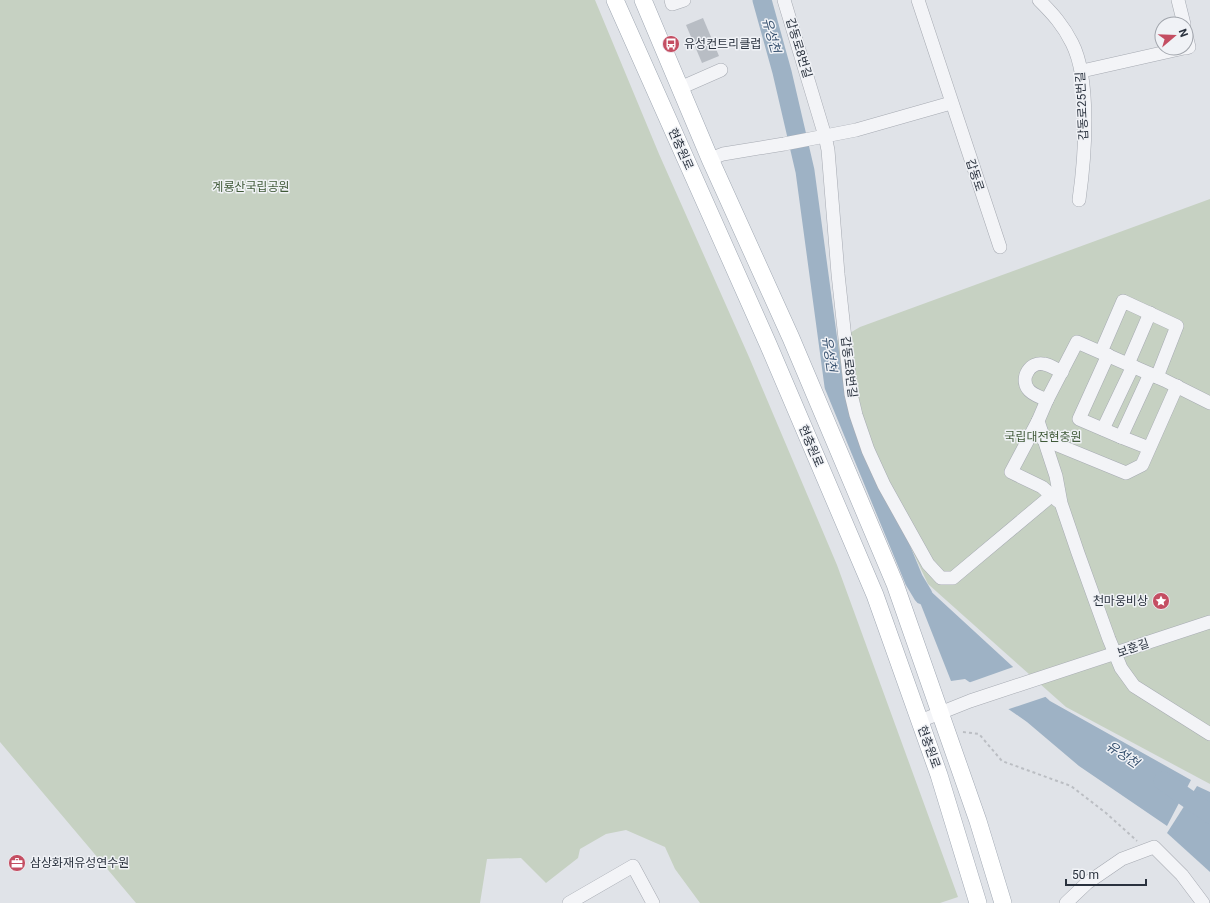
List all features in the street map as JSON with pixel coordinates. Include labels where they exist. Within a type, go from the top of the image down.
[{"type":"main road","name":"현충원로","points":[[615,0],[771,351],[872,588],[939,775],[978,903]]},
{"type":"main road","name":"현충원로","points":[[645,1],[710,159],[791,338],[892,576],[978,821],[1003,903]]},
{"type":"street","points":[[671,0],[672,4],[684,0]]},
{"type":"street","name":"갑동로8번길","points":[[784,0],[822,136],[828,150],[838,274],[851,394],[856,415],[868,450],[884,486],[928,564],[941,578],[953,578],[1035,509],[1056,499]]},
{"type":"street","name":"갑동로","points":[[918,0],[1000,247]]},
{"type":"street","name":"갑동로25번길","points":[[1039,0],[1057,18],[1073,44],[1082,72],[1084,107],[1084,167],[1079,200]]},
{"type":"street","points":[[1178,0],[1182,16]]},
{"type":"street","points":[[1082,72],[1154,55]]},
{"type":"street","points":[[680,88],[720,70]]},
{"type":"street","points":[[710,159],[723,154],[856,130],[951,102]]},
{"type":"street","points":[[1122,437],[1177,326],[1123,301],[1079,419],[1103,430],[1149,448]]},
{"type":"street","points":[[1103,430],[1150,313]]},
{"type":"street","points":[[1056,499],[1042,487],[1011,472],[1077,342],[1154,375],[1210,403]]},
{"type":"street","points":[[1047,400],[1031,393],[1028,389],[1025,378],[1027,373],[1030,369],[1039,364],[1045,364],[1062,372]]},
{"type":"street","points":[[1043,439],[1126,473],[1142,464],[1177,386]]},
{"type":"street","points":[[1038,421],[1056,476],[1056,499],[1114,654],[1121,668],[1134,686],[1210,734]]},
{"type":"street","name":"보훈길","points":[[920,721],[970,702],[1210,622]]},
{"type":"street","points":[[1066,903],[1088,883],[1122,859],[1154,848],[1182,875],[1203,903]]},
{"type":"street","points":[[569,903],[634,866],[653,903]]},
{"type":"path","points":[[963,732],[979,734],[1002,761],[1071,786],[1106,813],[1146,850]]},
{"type":"green space","name":"계룡산국립공원","points":[[0,0],[595,0],[659,154],[749,357],[837,565],[958,897],[940,903],[700,903],[675,869],[665,847],[626,830],[606,834],[580,849],[578,858],[546,883],[521,858],[487,859],[480,903],[136,903],[0,742]]},
{"type":"green space","name":"국립대전현충원","points":[[1210,199],[1210,784],[1066,707],[928,584],[856,432],[831,344],[860,327]]},
{"type":"water","points":[[917,570],[925,586],[1050,701],[1191,780],[1167,826],[1079,766],[1027,722],[965,679],[951,681],[908,572]]},
{"type":"water","points":[[1197,786],[1210,792],[1210,872],[1167,833]]},
{"type":"pier","points":[[1016,666],[1048,696],[1006,710],[968,683]]},
{"type":"building","points":[[703,18],[719,56],[702,63],[686,25]]},
{"type":"waterway","name":"유성천","points":[[762,0],[782,72],[805,171],[834,386],[914,580],[923,595]]},
{"type":"waterway","name":"유성천","points":[[1163,781],[1210,814]]},
{"type":"place","name":"유성컨트리클럽","points":[[671,44]]},
{"type":"place","name":"천마웅비상","points":[[1161,601]]},
{"type":"place","name":"삼상화재유성연수원","points":[[17,863]]}]
